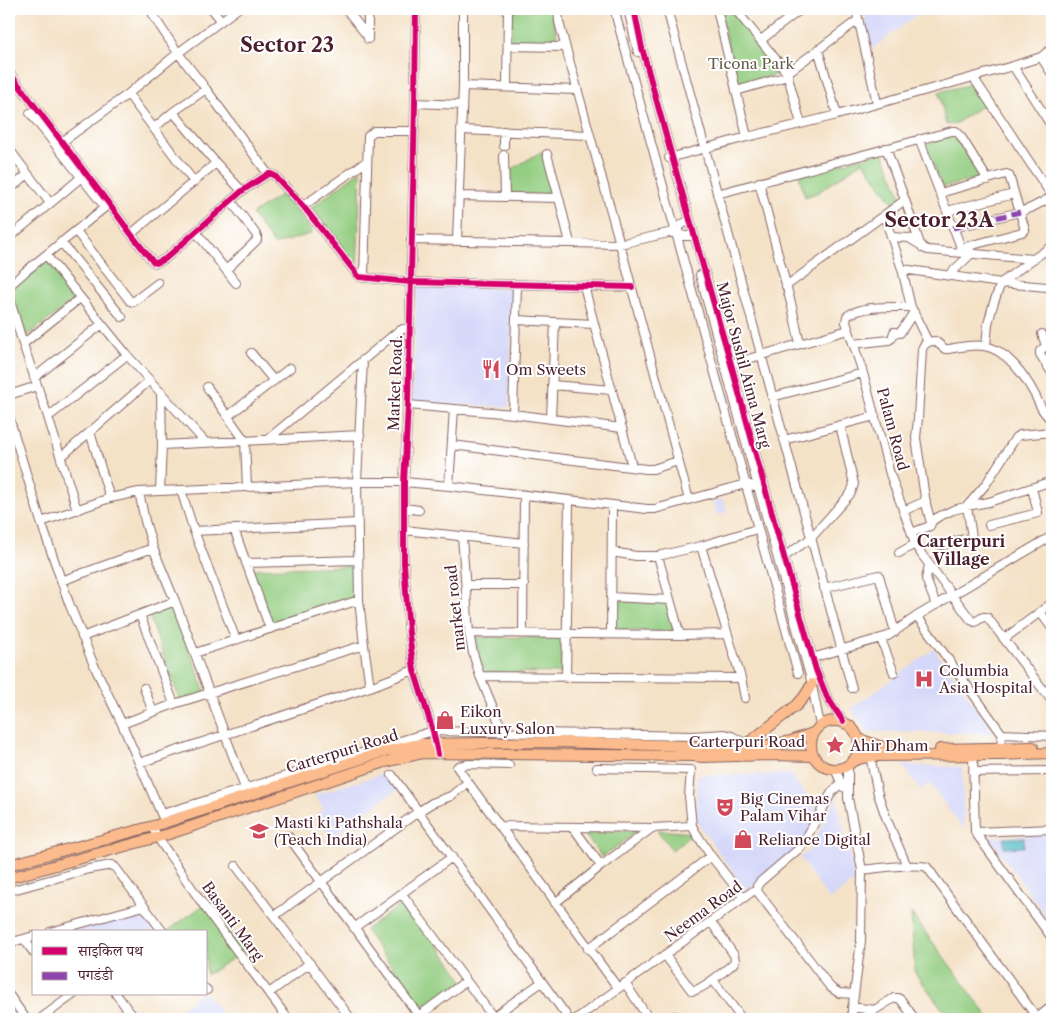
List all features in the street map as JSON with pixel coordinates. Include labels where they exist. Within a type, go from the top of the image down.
[{"type":"main road","points":[[741,746],[796,705],[804,697],[812,684]]},
{"type":"main road","points":[[851,763],[858,754],[859,739],[850,726],[843,721],[832,720],[817,729],[811,737],[810,748],[813,756],[819,764],[834,769],[842,768],[870,756],[972,756],[1052,753]]},
{"type":"main road","name":"Carterpuri Road","points":[[9,878],[169,834],[382,763],[437,749],[566,742],[741,746],[753,748],[791,741],[817,729]]},
{"type":"main road","points":[[859,739],[879,746],[917,750],[1052,747]]},
{"type":"main road","name":"Carterpuri Road","points":[[9,865],[152,826],[163,818],[379,753],[420,744],[437,749],[703,757],[813,756]]},
{"type":"street","points":[[158,9],[154,12],[153,16],[178,53],[268,174],[275,176],[303,206],[359,277],[410,282],[632,287]]},
{"type":"street","points":[[212,9],[221,20]]},
{"type":"street","points":[[62,142],[128,94],[178,53],[237,9]]},
{"type":"street","points":[[346,9],[368,39],[368,9]]},
{"type":"street","name":"Market Road.","points":[[416,9],[404,530],[406,599],[414,670],[437,749]]},
{"type":"street","points":[[458,241],[463,9]]},
{"type":"street","points":[[507,88],[508,9]]},
{"type":"street","points":[[558,9],[565,47],[689,500]]},
{"type":"street","points":[[615,9],[798,673]]},
{"type":"street","name":"Major Sushil Aima Marg","points":[[628,9],[634,36],[731,364],[758,475]]},
{"type":"street","name":"Major Sushil Aima Marg","points":[[634,9],[686,222],[758,475],[812,684],[817,729]]},
{"type":"street","points":[[667,9],[852,688]]},
{"type":"street","points":[[717,9],[747,137]]},
{"type":"street","points":[[735,9],[788,75],[801,124]]},
{"type":"street","points":[[856,9],[877,103]]},
{"type":"street","points":[[761,40],[796,10]]},
{"type":"street","points":[[736,91],[788,75],[818,49],[858,20]]},
{"type":"street","points":[[508,46],[565,47]]},
{"type":"street","points":[[670,158],[837,115],[1013,66],[1041,57],[1052,48]]},
{"type":"street","points":[[818,49],[837,115]]},
{"type":"street","points":[[1041,57],[1052,74]]},
{"type":"street","points":[[1013,66],[1052,127]]},
{"type":"street","points":[[9,72],[62,142],[84,176]]},
{"type":"street","points":[[953,228],[1020,212],[1052,197],[1049,186],[973,77]]},
{"type":"street","points":[[462,86],[577,90]]},
{"type":"street","points":[[154,128],[206,89]]},
{"type":"street","points":[[128,94],[194,182]]},
{"type":"street","points":[[415,103],[462,105]]},
{"type":"street","points":[[173,112],[242,191]]},
{"type":"street","points":[[30,113],[84,176],[153,262],[156,263],[165,259],[242,191],[268,174]]},
{"type":"street","points":[[461,130],[590,135]]},
{"type":"street","points":[[364,278],[368,136],[374,131],[414,131]]},
{"type":"street","points":[[717,194],[952,131],[960,135],[988,180]]},
{"type":"street","points":[[504,132],[505,197]]},
{"type":"street","points":[[919,139],[962,250]]},
{"type":"street","points":[[886,148],[920,244],[923,247]]},
{"type":"street","points":[[9,149],[50,203]]},
{"type":"street","points":[[546,154],[570,243]]},
{"type":"street","points":[[303,206],[367,161]]},
{"type":"street","points":[[131,234],[216,163]]},
{"type":"street","points":[[9,190],[28,174]]},
{"type":"street","points":[[940,192],[1008,174],[1025,228],[1023,231],[962,250]]},
{"type":"street","points":[[9,238],[84,176]]},
{"type":"street","points":[[759,182],[800,344]]},
{"type":"street","points":[[947,211],[1014,194]]},
{"type":"street","points":[[459,196],[559,198]]},
{"type":"street","points":[[786,286],[906,200]]},
{"type":"street","points":[[226,270],[257,240],[255,233],[231,201]]},
{"type":"street","points":[[9,286],[107,206]]},
{"type":"street","points":[[884,215],[913,310],[928,342]]},
{"type":"street","points":[[411,240],[620,244],[676,231],[686,222]]},
{"type":"street","points":[[76,231],[130,301],[133,302],[158,284]]},
{"type":"street","points":[[676,231],[683,236],[690,236]]},
{"type":"street","points":[[196,232],[236,283]]},
{"type":"street","points":[[891,236],[909,238],[928,250],[962,250],[972,253],[1033,259]]},
{"type":"street","points":[[61,242],[122,317]]},
{"type":"street","points":[[986,346],[988,324],[1001,283],[1052,246]]},
{"type":"street","points":[[949,276],[972,253]]},
{"type":"street","points":[[46,255],[127,355],[205,442]]},
{"type":"street","points":[[902,269],[1052,289]]},
{"type":"street","points":[[513,414],[517,285]]},
{"type":"street","points":[[584,286],[632,466]]},
{"type":"street","points":[[9,296],[77,510]]},
{"type":"street","points":[[23,344],[80,298]]},
{"type":"street","points":[[731,364],[848,330],[846,319],[849,314],[886,307],[913,310]]},
{"type":"street","points":[[853,344],[890,340],[894,332],[900,333],[913,310]]},
{"type":"street","points":[[516,320],[594,324]]},
{"type":"street","points":[[551,419],[556,322]]},
{"type":"street","points":[[34,378],[102,324]]},
{"type":"street","points":[[268,439],[397,332],[409,328]]},
{"type":"street","name":"Palam Road","points":[[848,330],[863,373],[890,474],[916,544],[971,620],[975,622],[986,616],[1004,639]]},
{"type":"street","points":[[1042,334],[1046,346],[1040,351],[1040,354],[1052,373]]},
{"type":"street","points":[[931,523],[916,438],[922,350],[928,342],[934,341],[942,347],[949,349],[976,345],[998,350],[1010,360],[1028,381],[1044,413],[1052,420]]},
{"type":"street","points":[[251,353],[274,381]]},
{"type":"street","points":[[48,417],[127,355]]},
{"type":"street","points":[[363,360],[357,482],[358,560],[359,600],[370,687]]},
{"type":"street","points":[[228,416],[290,368]]},
{"type":"street","points":[[772,398],[863,373]]},
{"type":"street","points":[[60,457],[150,380]]},
{"type":"street","points":[[9,395],[37,386]]},
{"type":"street","points":[[552,386],[612,390]]},
{"type":"street","points":[[207,387],[245,440],[247,487]]},
{"type":"street","points":[[160,392],[162,445],[160,491]]},
{"type":"street","points":[[408,405],[513,414],[622,428]]},
{"type":"street","points":[[449,486],[454,409]]},
{"type":"street","points":[[784,440],[875,416]]},
{"type":"street","points":[[9,417],[41,522],[82,637],[169,834]]},
{"type":"street","points":[[784,558],[810,538],[854,488],[840,425]]},
{"type":"street","points":[[90,432],[110,498]]},
{"type":"street","points":[[941,545],[972,537],[967,506],[986,484],[1016,436],[1052,432],[1052,439]]},
{"type":"street","points":[[162,445],[360,435]]},
{"type":"street","points":[[452,445],[646,469],[678,461]]},
{"type":"street","points":[[747,484],[750,479],[758,475]]},
{"type":"street","points":[[912,534],[930,526],[933,520],[953,510],[989,502],[1052,481]]},
{"type":"street","points":[[41,522],[110,498],[139,492],[357,482],[404,482],[612,506],[656,509],[747,484],[754,487],[761,486]]},
{"type":"street","name":"Major Sushil Aima Marg","points":[[761,486],[816,670],[827,697],[843,721]]},
{"type":"street","points":[[989,525],[1038,513],[1032,488]]},
{"type":"street","points":[[181,490],[194,531],[236,640]]},
{"type":"street","points":[[139,492],[154,548],[245,788]]},
{"type":"street","points":[[523,633],[524,495]]},
{"type":"street","points":[[566,678],[569,500]]},
{"type":"street","points":[[903,511],[926,500]]},
{"type":"street","points":[[611,634],[612,506]]},
{"type":"street","points":[[404,508],[419,510]]},
{"type":"street","points":[[194,531],[358,523]]},
{"type":"street","points":[[612,552],[636,556],[658,556],[701,546],[757,528]]},
{"type":"street","points":[[234,529],[270,629]]},
{"type":"street","points":[[404,530],[524,542]]},
{"type":"street","name":"market road","points":[[462,536],[469,634],[480,676],[503,732]]},
{"type":"street","points":[[812,658],[881,639],[895,632],[917,616],[1052,536]]},
{"type":"street","points":[[899,553],[916,544]]},
{"type":"street","points":[[701,546],[741,678],[745,698]]},
{"type":"street","points":[[61,581],[154,548]]},
{"type":"street","points":[[658,556],[680,635]]},
{"type":"street","points":[[246,563],[358,560]]},
{"type":"street","points":[[929,564],[926,578],[936,605]]},
{"type":"street","points":[[824,588],[879,574],[895,632]]},
{"type":"street","points":[[466,586],[524,585]]},
{"type":"street","points":[[611,597],[670,600]]},
{"type":"street","points":[[195,653],[359,600]]},
{"type":"street","points":[[82,637],[175,601]]},
{"type":"street","points":[[1052,603],[1004,639],[1052,701]]},
{"type":"street","points":[[1040,612],[1052,628]]},
{"type":"street","points":[[140,615],[174,704]]},
{"type":"street","points":[[917,616],[1002,734],[1001,748]]},
{"type":"street","points":[[469,634],[727,634]]},
{"type":"street","points":[[881,639],[894,673]]},
{"type":"street","points":[[122,724],[174,704],[364,645]]},
{"type":"street","points":[[139,763],[370,687],[414,670]]},
{"type":"street","points":[[480,676],[741,678]]},
{"type":"street","points":[[144,688],[153,712]]},
{"type":"street","points":[[163,818],[245,788],[433,731],[692,736],[720,733],[732,736],[741,746]]},
{"type":"street","points":[[1002,734],[1052,736]]},
{"type":"street","points":[[870,756],[878,794],[887,820],[908,866]]},
{"type":"street","points":[[972,756],[975,832],[1052,938]]},
{"type":"street","points":[[848,798],[851,763]]},
{"type":"street","points":[[509,765],[469,764],[458,767],[618,988]]},
{"type":"street","points":[[597,768],[691,770],[692,826],[711,856],[744,898]]},
{"type":"street","points":[[834,769],[848,798],[862,870],[860,941],[851,1019]]},
{"type":"street","points":[[973,772],[1052,771]]},
{"type":"street","points":[[392,775],[569,1019]]},
{"type":"street","points":[[274,916],[418,812],[432,803],[451,796],[468,782]]},
{"type":"street","name":"Neema Road","points":[[576,1019],[753,891],[757,891],[757,886],[760,882],[801,847],[832,792],[841,783]]},
{"type":"street","name":"Basanti Marg","points":[[152,826],[157,837],[205,907],[288,1019]]},
{"type":"street","points":[[500,826],[652,828],[692,826]]},
{"type":"street","points":[[573,827],[600,866]]},
{"type":"street","points":[[555,902],[652,828]]},
{"type":"street","points":[[975,832],[1052,829]]},
{"type":"street","points":[[288,836],[322,881],[417,1018],[466,981]]},
{"type":"street","points":[[588,948],[711,856]]},
{"type":"street","points":[[354,928],[452,857]]},
{"type":"street","points":[[9,891],[89,869],[112,865],[162,930]]},
{"type":"street","points":[[236,866],[351,1019]]},
{"type":"street","points":[[862,870],[908,866],[926,867],[1038,1018],[1052,1006]]},
{"type":"street","points":[[757,891],[830,987],[838,993],[854,994]]},
{"type":"street","points":[[402,894],[492,1018],[542,982]]},
{"type":"street","points":[[57,930],[144,906]]},
{"type":"street","points":[[665,955],[692,991],[696,991],[712,980],[733,964],[735,960],[734,955],[711,922]]},
{"type":"street","points":[[9,943],[32,937]]},
{"type":"street","points":[[24,939],[32,950]]},
{"type":"street","points":[[269,993],[310,963]]},
{"type":"street","points":[[712,980],[742,1019]]},
{"type":"street","points":[[626,983],[649,1019]]},
{"type":"street","points":[[9,994],[26,1019]]},
{"type":"street","points":[[117,996],[131,1018]]},
{"type":"street","points":[[40,1019],[65,997]]},
{"type":"street","points":[[860,1019],[894,998],[898,998],[915,1019]]},
{"type":"street","points":[[852,1007],[875,1010]]},
{"type":"street","points":[[667,1019],[675,1016],[682,1019]]},
{"type":"shaded area","points":[[863,9],[924,9],[872,49]]},
{"type":"shaded area","points":[[417,285],[513,289],[509,407],[412,403]]},
{"type":"shaded area","points":[[723,499],[727,512],[717,515],[713,502]]},
{"type":"shaded area","name":"Columbia Asia Hospital","points":[[934,649],[994,733],[868,732],[851,709]]},
{"type":"shaded area","points":[[902,765],[962,767],[964,830],[929,783],[921,790]]},
{"type":"shaded area","points":[[386,773],[398,789],[331,838],[315,817],[324,809],[314,795]]},
{"type":"shaded area","points":[[790,774],[820,814],[802,848],[746,890],[696,821],[697,775]]},
{"type":"shaded area","points":[[836,797],[856,880],[829,900],[800,857],[809,851]]},
{"type":"shaded area","points":[[1052,835],[1052,925],[989,837]]},
{"type":"shaded area","points":[[146,910],[158,928],[156,930],[74,930]]},
{"type":"shaded area","points":[[197,996],[208,996],[225,1019],[177,1019],[173,1014]]},
{"type":"green space","points":[[511,9],[554,9],[554,22],[558,43],[511,42]]},
{"type":"green space","name":"Ticona Park","points":[[719,9],[730,9],[782,73],[738,85]]},
{"type":"green space","points":[[972,84],[986,103],[955,124],[946,125],[939,92]]},
{"type":"green space","points":[[955,133],[982,178],[942,187],[924,141]]},
{"type":"green space","points":[[542,151],[554,195],[508,194],[509,171]]},
{"type":"green space","points":[[883,152],[902,198],[894,204],[863,161],[819,192],[805,197],[799,175]]},
{"type":"green space","points":[[361,170],[357,267],[312,207]]},
{"type":"green space","points":[[284,193],[313,233],[274,245],[252,214]]},
{"type":"green space","points":[[47,261],[77,298],[27,336],[10,291]]},
{"type":"green space","points":[[356,566],[357,596],[271,624],[252,569]]},
{"type":"green space","points":[[614,600],[667,602],[675,632],[614,630]]},
{"type":"green space","points":[[174,607],[205,692],[180,701],[149,616]]},
{"type":"green space","points":[[474,637],[562,638],[562,673],[484,672]]},
{"type":"green space","points":[[657,830],[694,833],[672,850]]},
{"type":"green space","points":[[582,831],[638,831],[602,857]]},
{"type":"green space","points":[[406,901],[464,982],[424,1011],[365,930]]},
{"type":"green space","points":[[208,902],[243,952],[208,974],[208,930],[169,930]]},
{"type":"green space","points":[[911,913],[990,1019],[950,1019],[915,973]]},
{"type":"water","points":[[1004,838],[1024,838],[1024,847],[1004,848]]},
{"type":"marked path","points":[[953,228],[1020,212]]},
{"type":"cycle path","points":[[416,9],[408,405],[404,482],[404,563],[409,634],[414,670],[433,731],[438,754]]},
{"type":"cycle path","points":[[634,9],[642,48],[672,157],[816,670],[827,697],[843,721]]},
{"type":"cycle path","points":[[9,72],[153,262],[156,263],[165,259],[242,191],[268,174],[271,174],[303,206],[359,277],[410,282],[632,287]]},
{"type":"place","name":"Om Sweets","points":[[491,369]]},
{"type":"place","name":"Columbia Asia Hospital","points":[[924,679]]},
{"type":"place","name":"Eikon Luxury Salon","points":[[445,720]]},
{"type":"place","name":"Ahir Dham","points":[[835,745]]},
{"type":"place","name":"Big Cinemas Palam Vihar","points":[[725,807]]},
{"type":"place","name":"Masti ki Pathshala (Teach India)","points":[[259,831]]},
{"type":"place","name":"Reliance Digital","points":[[743,839]]},
{"type":"district","name":"Sector 23","points":[[287,45]]},
{"type":"district","name":"Sector 23A","points":[[939,220]]},
{"type":"district","name":"Carterpuri Village","points":[[961,550]]}]
